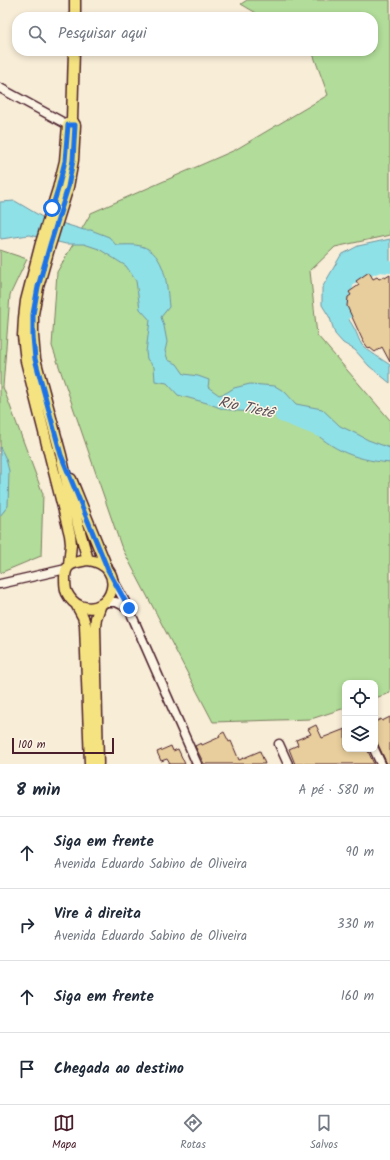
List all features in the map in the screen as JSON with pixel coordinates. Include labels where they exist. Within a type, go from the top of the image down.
[{"type":"main road","points":[[75,0],[75,12]]},
{"type":"main road","points":[[74,56],[72,123],[73,160],[68,187],[56,209],[26,301],[23,336],[26,361],[70,535],[71,544],[65,587],[67,594],[76,604],[85,624],[90,764]]},
{"type":"main road","points":[[45,244],[33,314],[35,359],[88,560]]},
{"type":"main road","points":[[61,455],[110,574],[112,591],[102,603],[96,618],[95,627],[98,764]]},
{"type":"main road","points":[[67,571],[88,560],[103,564],[110,574]]},
{"type":"main road","points":[[76,604],[88,607],[102,603]]},
{"type":"street","points":[[0,88],[72,123]]},
{"type":"street","points":[[0,584],[67,571]]},
{"type":"street","points":[[110,574],[129,608],[197,764]]},
{"type":"street","points":[[102,603],[116,602],[129,608]]},
{"type":"street","points":[[279,744],[288,764]]},
{"type":"street","points":[[375,752],[381,764]]},
{"type":"green space","points":[[247,0],[390,0],[390,235],[335,247],[310,271],[317,335],[390,420],[390,693],[378,697],[378,680],[342,680],[342,709],[311,719],[213,722],[121,546],[52,346],[57,272],[91,213],[235,150],[328,95],[314,56],[378,56],[378,12],[255,12],[241,4]]},
{"type":"green space","points":[[0,250],[27,259],[10,295],[3,387],[43,494],[41,556],[0,573]]},
{"type":"water","name":"Rio Tietê","points":[[15,201],[42,217],[84,230],[91,230],[109,237],[116,245],[141,246],[156,256],[164,271],[169,307],[161,317],[167,342],[165,351],[168,360],[177,364],[184,374],[198,376],[209,380],[208,387],[219,395],[234,388],[250,384],[275,386],[285,392],[296,404],[322,409],[340,426],[368,440],[390,448],[390,463],[363,459],[341,451],[331,445],[301,420],[293,421],[260,412],[223,409],[178,395],[167,383],[155,381],[154,367],[147,359],[146,352],[150,320],[140,309],[136,281],[126,266],[99,249],[84,244],[66,244],[29,235],[1,239],[0,202]]},
{"type":"water","points":[[390,239],[390,267],[367,268],[358,271],[351,276],[346,283],[343,292],[348,317],[362,345],[390,365],[390,383],[369,366],[355,350],[343,343],[335,334],[330,318],[322,305],[322,288],[341,255],[358,246]]},
{"type":"water","points":[[0,447],[6,459],[9,471],[8,506],[0,516]]},
{"type":"building","points":[[369,272],[373,279],[377,277],[379,279],[385,276],[385,278],[390,275],[390,362],[382,347],[375,352],[370,348],[369,349],[363,341],[347,306],[348,297],[351,295],[349,292],[359,285],[356,281]]},
{"type":"building","points":[[390,717],[390,764],[387,764],[378,744],[378,720],[381,719],[382,721]]},
{"type":"building","points":[[316,725],[322,738],[342,730],[342,752],[368,752],[374,764],[295,764],[289,749],[298,745],[296,740],[311,734],[308,729]]},
{"type":"building","points":[[224,732],[229,742],[231,741],[239,760],[260,751],[265,764],[204,764],[195,746],[201,743],[202,745],[220,737],[219,735]]},
{"type":"building","points":[[171,746],[173,751],[178,749],[185,764],[170,764],[167,759],[161,761],[157,752]]},
{"type":"waterway","name":"Rio Tietê","points":[[345,315],[342,304],[349,279],[379,266],[390,267]]},
{"type":"waterway","name":"Rio Tietê","points":[[281,416],[320,431]]},
{"type":"route","points":[[52,208],[65,161],[68,125],[75,125],[73,160],[68,187],[38,287],[33,314],[35,359],[61,455],[108,570],[129,608]]}]
